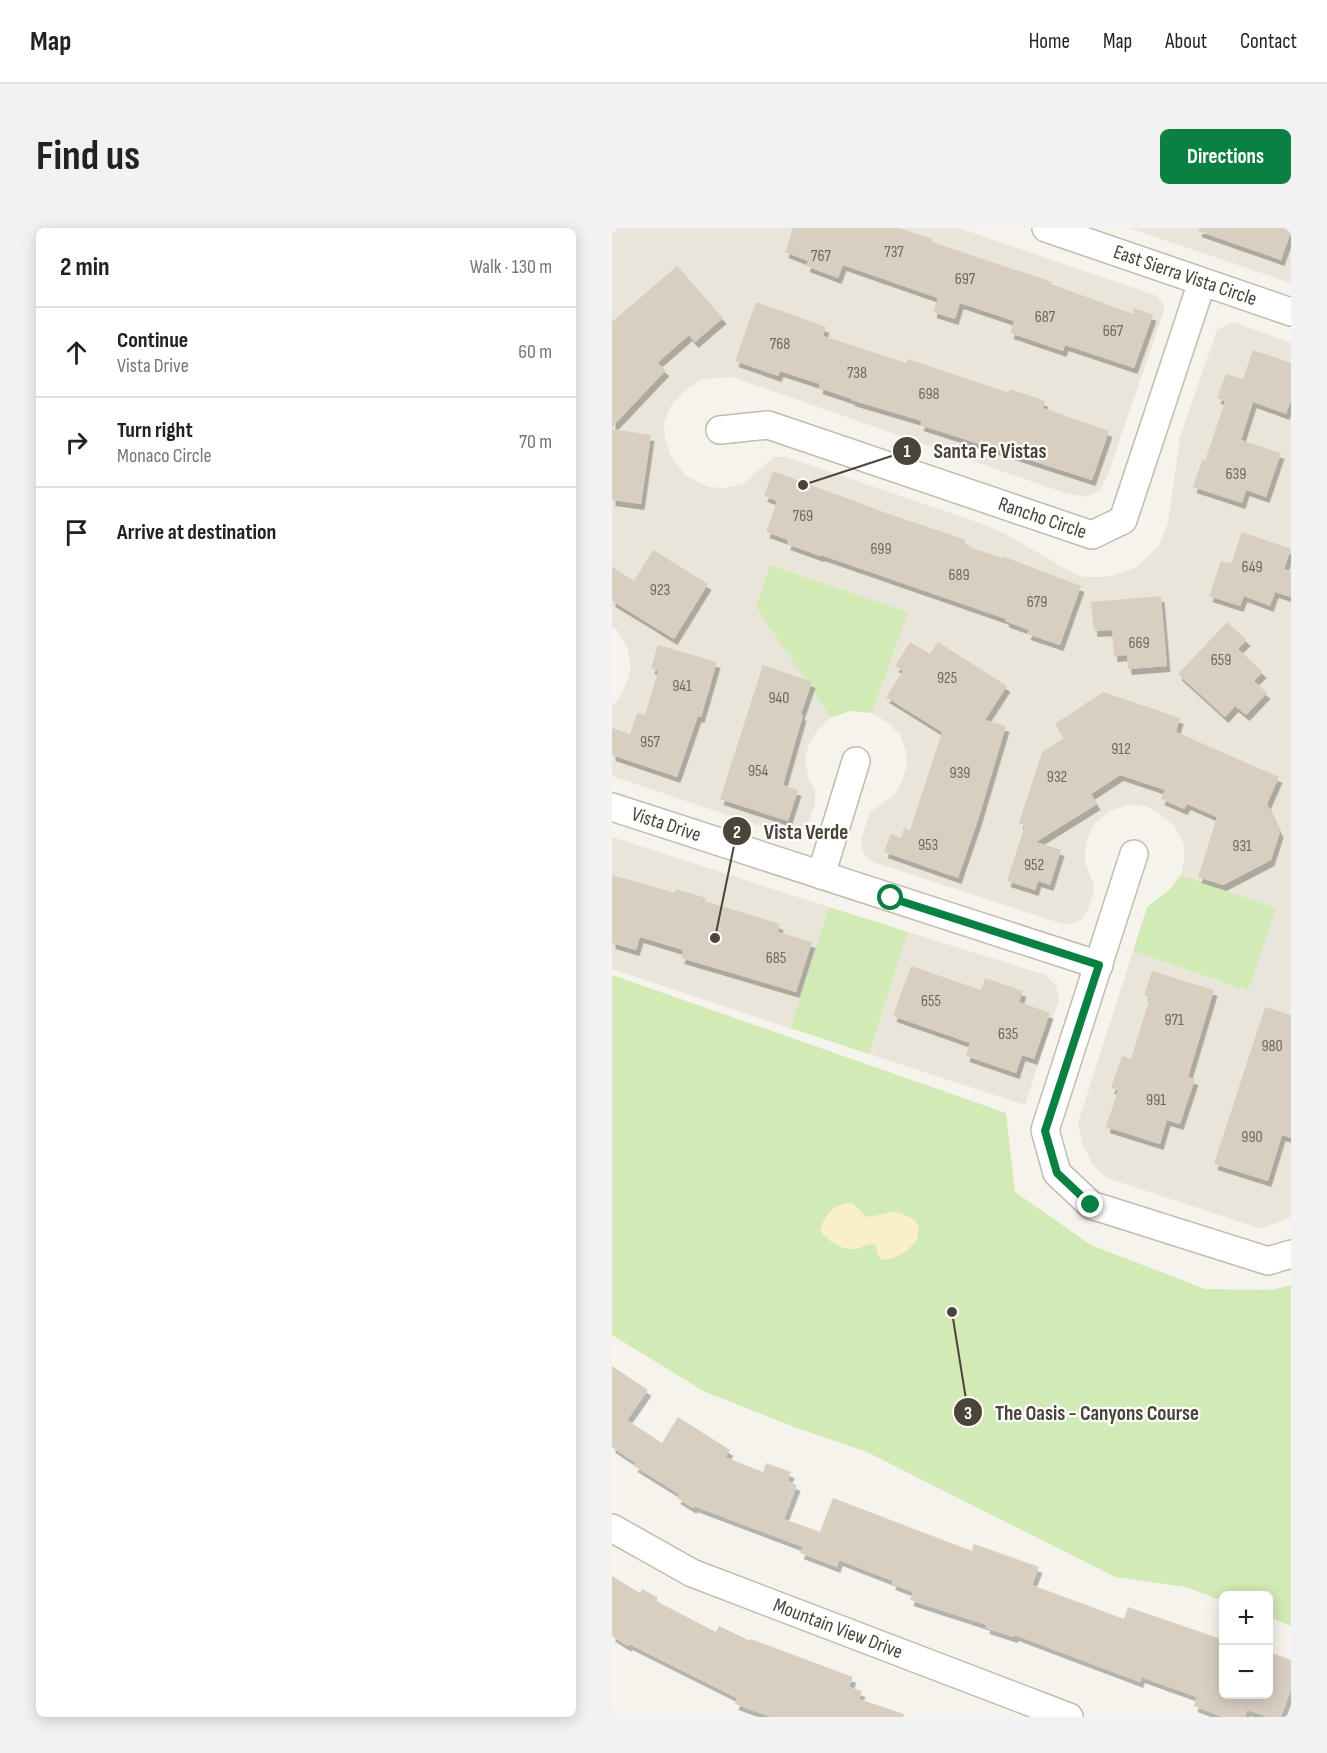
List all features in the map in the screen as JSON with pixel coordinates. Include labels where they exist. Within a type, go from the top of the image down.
[{"type":"street","name":"East Sierra Vista Circle","points":[[1046,228],[1291,312]]},
{"type":"street","name":"Rancho Circle","points":[[720,430],[768,425],[1092,535],[1123,520],[1202,282]]},
{"type":"street","points":[[821,875],[856,761]]},
{"type":"street","name":"Vista Drive","points":[[612,807],[1099,965]]},
{"type":"street","points":[[1134,854],[1045,1131],[1057,1173],[1091,1205],[1268,1261],[1291,1254]]},
{"type":"street","name":"Mountain View Drive","points":[[612,1528],[692,1573],[1069,1717]]},
{"type":"shaded area","points":[[612,228],[959,228],[1157,296],[1163,303],[1164,311],[1108,474],[1100,490],[1085,497],[1065,493],[732,377],[703,379],[686,389],[671,406],[664,423],[665,438],[671,457],[685,475],[708,487],[724,488],[743,484],[774,457],[786,457],[980,523],[1004,533],[1084,577],[1106,577],[1135,568],[1159,546],[1168,523],[1180,437],[1217,330],[1234,322],[1291,343],[1291,1216],[1287,1219],[1261,1229],[1107,1178],[1093,1165],[1083,1145],[1078,1123],[1133,951],[1248,991],[1276,908],[1181,875],[1185,857],[1183,843],[1175,827],[1163,816],[1146,806],[1126,805],[1110,811],[1096,822],[1088,836],[1085,849],[1085,863],[1094,885],[1093,894],[1081,920],[1072,924],[1063,924],[870,861],[863,852],[861,841],[870,812],[895,794],[907,765],[906,750],[900,735],[888,723],[872,713],[908,612],[770,565],[756,607],[831,718],[818,729],[808,746],[805,761],[809,780],[815,790],[815,804],[807,826],[799,834],[787,835],[612,776],[612,706],[620,697],[631,666],[627,647],[617,630],[612,627]]},
{"type":"shaded area","points":[[1129,228],[1291,228],[1291,283]]},
{"type":"shaded area","points":[[612,837],[829,907],[790,1028],[612,969]]},
{"type":"shaded area","points":[[908,932],[1046,975],[1056,986],[1059,1000],[1025,1105],[869,1054]]},
{"type":"green space","points":[[770,565],[908,612],[872,713],[850,711],[831,718],[756,607]]},
{"type":"green space","points":[[1181,875],[1276,908],[1248,991],[1133,951],[1147,907],[1170,889]]},
{"type":"green space","points":[[829,907],[908,932],[869,1054],[790,1028]]},
{"type":"green space","points":[[612,975],[1006,1113],[1015,1192],[1091,1245],[1205,1289],[1272,1290],[1291,1285],[1291,1626],[1273,1619],[1273,1591],[1219,1591],[1219,1599],[1186,1587],[1115,1577],[867,1452],[797,1428],[705,1392],[612,1335]]},
{"type":"sand","points":[[852,1203],[866,1216],[890,1212],[900,1213],[915,1220],[919,1228],[917,1240],[902,1254],[883,1260],[878,1256],[875,1244],[854,1249],[838,1246],[820,1231],[831,1211],[840,1205]]},
{"type":"building","points":[[793,228],[898,228],[932,239],[932,242],[1052,282],[1051,284],[1133,314],[1134,308],[1153,315],[1134,368],[1065,345],[1063,351],[1010,333],[1014,321],[960,303],[955,319],[933,312],[938,298],[843,265],[838,278],[806,266],[808,261],[785,252]]},
{"type":"building","points":[[1199,228],[1291,228],[1291,232],[1281,260],[1198,231]]},
{"type":"building","points":[[677,266],[723,318],[695,342],[689,335],[657,363],[666,370],[612,427],[612,322]]},
{"type":"building","points":[[756,302],[826,327],[823,336],[906,363],[908,359],[1009,393],[1010,389],[1045,401],[1043,408],[1109,431],[1092,480],[920,425],[922,421],[851,400],[819,388],[820,384],[780,371],[778,376],[735,361]]},
{"type":"building","points":[[1253,350],[1291,363],[1291,400],[1286,414],[1253,402],[1241,440],[1281,453],[1266,497],[1246,490],[1242,503],[1193,487],[1202,460],[1205,461],[1225,401],[1217,398],[1226,374],[1243,379]]},
{"type":"building","points":[[612,429],[651,435],[641,504],[612,500]]},
{"type":"building","points":[[773,471],[966,540],[964,545],[1001,558],[1002,556],[1081,586],[1060,645],[1027,634],[1029,630],[1005,621],[1006,619],[820,556],[787,544],[788,540],[766,532],[777,501],[764,496]]},
{"type":"building","points":[[1242,532],[1291,549],[1284,569],[1291,572],[1291,597],[1275,592],[1270,606],[1244,596],[1240,606],[1209,596],[1221,561],[1231,564]]},
{"type":"building","points":[[653,550],[708,584],[674,639],[612,601],[612,567],[634,581]]},
{"type":"building","points":[[1161,596],[1167,666],[1128,669],[1127,655],[1114,656],[1112,630],[1094,631],[1091,602]]},
{"type":"building","points":[[1227,622],[1247,640],[1238,649],[1263,672],[1254,681],[1267,693],[1246,715],[1235,706],[1225,717],[1178,674]]},
{"type":"building","points":[[910,642],[930,654],[938,642],[1007,686],[985,720],[1006,726],[958,878],[884,852],[891,834],[901,838],[904,828],[910,830],[942,732],[886,697],[903,671],[895,666]]},
{"type":"building","points":[[658,645],[717,662],[701,717],[698,716],[677,777],[612,755],[612,728],[630,734],[637,713],[645,715],[658,671],[651,668]]},
{"type":"building","points":[[763,665],[812,682],[801,714],[803,715],[783,785],[798,790],[788,821],[720,799]]},
{"type":"building","points":[[1103,692],[1180,718],[1176,732],[1279,777],[1267,804],[1280,832],[1271,860],[1223,885],[1198,877],[1217,817],[1187,804],[1184,809],[1161,799],[1165,790],[1120,775],[1091,794],[1097,804],[1036,842],[1061,850],[1050,885],[1038,881],[1035,890],[1007,881],[1025,825],[1019,823],[1042,752],[1064,738],[1055,724]]},
{"type":"building","points":[[612,875],[675,893],[676,889],[706,898],[705,901],[780,924],[778,932],[812,942],[796,992],[681,958],[683,950],[640,937],[636,950],[612,943]]},
{"type":"building","points":[[911,966],[981,990],[985,978],[1023,991],[1019,1002],[1050,1013],[1034,1059],[1022,1055],[1016,1073],[966,1056],[970,1043],[893,1016]]},
{"type":"building","points":[[1152,971],[1214,990],[1188,1077],[1195,1079],[1180,1124],[1167,1120],[1160,1144],[1106,1127],[1118,1090],[1111,1088],[1122,1056],[1131,1059],[1150,997],[1144,995]]},
{"type":"building","points":[[1265,1007],[1291,1015],[1291,1138],[1282,1135],[1268,1181],[1214,1164]]},
{"type":"building","points":[[612,1366],[648,1390],[627,1420],[662,1443],[678,1417],[730,1450],[725,1457],[763,1472],[766,1463],[791,1472],[788,1481],[797,1485],[784,1519],[820,1532],[833,1498],[972,1551],[974,1544],[1039,1567],[1032,1585],[1124,1619],[1128,1607],[1219,1638],[1219,1699],[1273,1699],[1273,1653],[1291,1660],[1291,1689],[1281,1717],[1268,1717],[1247,1710],[1245,1717],[1223,1717],[1194,1706],[1197,1697],[1141,1677],[1140,1682],[1015,1635],[1014,1637],[986,1628],[987,1625],[910,1600],[913,1592],[892,1584],[893,1581],[839,1560],[837,1567],[800,1553],[803,1547],[694,1506],[693,1508],[677,1498],[679,1494],[634,1466],[636,1463],[612,1447]]},
{"type":"building","points":[[612,1576],[640,1593],[642,1589],[658,1598],[656,1601],[716,1632],[719,1626],[750,1641],[751,1639],[853,1677],[849,1687],[862,1691],[859,1699],[904,1714],[903,1717],[771,1717],[735,1704],[737,1698],[629,1644],[628,1646],[612,1636]]},
{"type":"place","name":"Santa Fe Vistas","points":[[803,485]]},
{"type":"place","name":"Vista Verde","points":[[715,938]]},
{"type":"place","name":"The Oasis - Canyons Course","points":[[952,1312]]},
{"type":"route","points":[[891,898],[1099,965],[1045,1131],[1057,1173],[1091,1205]]}]
